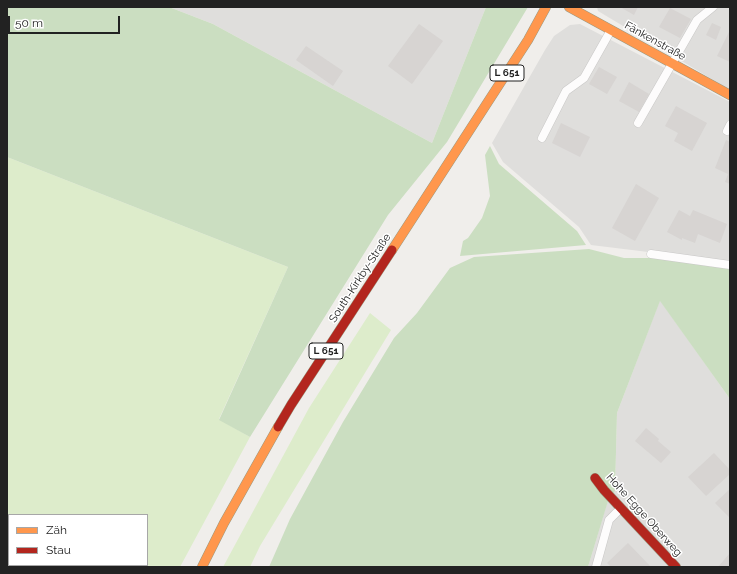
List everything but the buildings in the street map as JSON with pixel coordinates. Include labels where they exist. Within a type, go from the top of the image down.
[{"type":"main road","name":"South-Kirkby-Straße","points":[[202,567],[224,523],[292,405],[528,40],[546,7]]},
{"type":"main road","name":"Fänkenstraße","points":[[569,7],[730,95]]},
{"type":"main road","name":"Hohe Egge Oberweg","points":[[595,478],[620,508],[676,567]]},
{"type":"lane","points":[[638,123],[697,20],[713,7]]},
{"type":"lane","points":[[542,138],[566,91],[584,78],[611,30]]},
{"type":"lane","points":[[651,254],[730,265]]},
{"type":"lane","points":[[596,567],[609,520],[620,508]]},
{"type":"shaded area","points":[[169,7],[486,7],[432,143],[213,24]]},
{"type":"shaded area","points":[[597,7],[730,7],[730,90],[598,11]]},
{"type":"shaded area","points":[[580,24],[730,102],[730,262],[591,245],[579,227],[503,162],[492,143],[554,36],[570,25]]},
{"type":"shaded area","points":[[660,300],[730,399],[730,567],[588,567],[607,503],[615,491],[617,413]]},
{"type":"green space","points":[[7,7],[169,7],[213,24],[432,143],[486,7],[528,7],[447,142],[388,215],[250,437],[219,420],[288,267],[7,157]]},
{"type":"green space","points":[[490,146],[499,164],[577,231],[586,245],[460,256],[463,241],[468,238],[482,218],[490,196],[485,155]]},
{"type":"green space","points":[[7,157],[288,267],[219,419],[250,437],[180,567],[7,567]]},
{"type":"green space","points":[[589,249],[624,258],[653,258],[730,269],[730,399],[660,301],[617,413],[615,491],[608,501],[588,567],[269,567],[290,519],[343,422],[394,338],[417,313],[450,268],[474,257]]},
{"type":"green space","points":[[370,313],[391,330],[260,546],[250,567],[223,567],[309,408]]},
{"type":"traffic: slow","points":[[392,250],[528,40],[546,7]]},
{"type":"traffic: slow","points":[[569,7],[730,95]]},
{"type":"traffic: slow","points":[[202,567],[224,523],[278,427]]},
{"type":"traffic: jam","points":[[278,427],[392,250]]},
{"type":"traffic: jam","points":[[595,478],[604,490],[676,567]]}]
